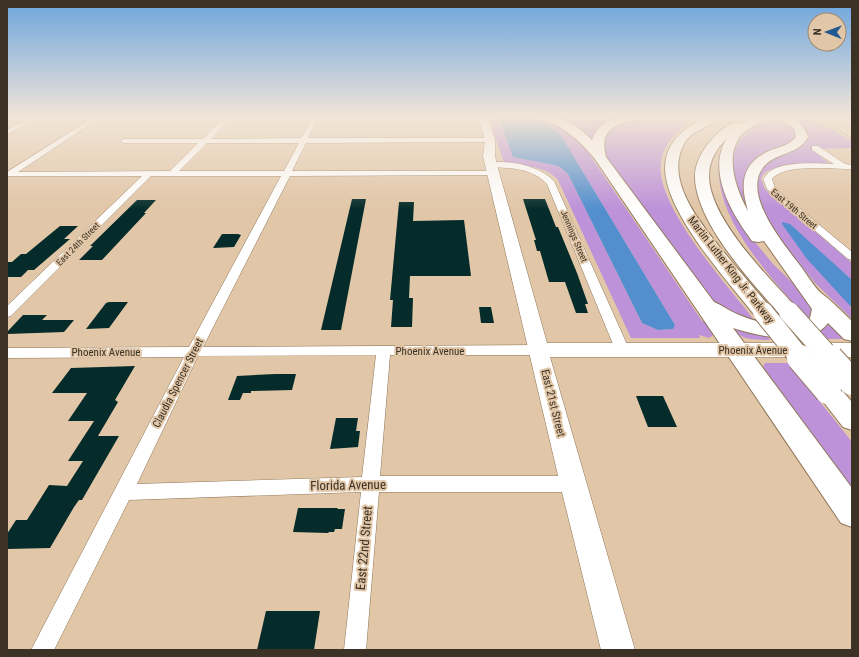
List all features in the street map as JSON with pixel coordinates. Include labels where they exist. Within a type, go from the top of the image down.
[{"type":"highway","points":[[592,148],[600,157],[852,513]]},
{"type":"highway","points":[[596,148],[600,157]]},
{"type":"highway","name":"Martin Luther King Jr. Parkway","points":[[677,148],[672,163],[675,188],[682,205],[698,231],[852,420]]},
{"type":"highway","name":"Martin Luther King Jr. Parkway","points":[[712,148],[703,167],[703,186],[707,200],[718,222],[739,254],[852,382]]},
{"type":"highway","points":[[729,148],[727,164],[730,189],[739,210],[750,229],[852,334]]},
{"type":"highway","points":[[696,293],[713,311],[735,322],[770,330],[791,331],[817,324],[821,318],[822,309],[815,297],[767,233],[758,217],[752,197],[750,184],[757,164],[767,157],[789,148]]},
{"type":"street","points":[[8,174],[50,148]]},
{"type":"street","points":[[172,174],[199,148]]},
{"type":"street","name":"Claudia Spencer Street","points":[[42,650],[300,148]]},
{"type":"street","name":"East 21st Street","points":[[483,148],[491,165],[573,484],[618,650]]},
{"type":"street","name":"East 21st Street","points":[[490,148],[491,165]]},
{"type":"street","points":[[815,148],[848,167],[852,172]]},
{"type":"street","name":"Jennings Street","points":[[8,174],[286,174],[491,165],[530,170],[547,177],[551,183],[622,350]]},
{"type":"street","name":"East 19th Street","points":[[848,167],[798,167],[782,169],[769,174],[767,182],[771,189],[852,257]]},
{"type":"street","name":"East 24th Street","points":[[7,313],[149,174]]},
{"type":"street","name":"Phoenix Avenue","points":[[7,353],[852,350]]},
{"type":"street","name":"East 22nd Street","points":[[355,650],[383,351]]},
{"type":"street","name":"Florida Avenue","points":[[124,492],[370,484],[573,484]]},
{"type":"shaded area","points":[[499,148],[510,148],[514,157],[554,165],[560,167],[568,174],[642,323],[658,330],[672,329],[675,325],[568,148],[585,148],[702,321],[706,321],[713,331],[713,335],[709,338],[699,335],[700,338],[631,338],[558,180],[546,171],[539,168],[504,162]]},
{"type":"shaded area","points":[[603,148],[666,148],[661,162],[662,180],[669,200],[696,245],[755,321],[742,318],[712,301],[604,155]]},
{"type":"shaded area","points":[[736,148],[782,148],[759,158],[750,214],[736,183],[733,169],[733,156]]},
{"type":"shaded area","points":[[796,148],[852,148],[811,149],[830,164],[802,164],[780,167],[771,169],[764,173],[761,179],[765,189],[852,263],[852,280],[844,273],[850,307],[852,308],[852,319],[815,283],[789,251],[764,214],[757,196],[757,178],[768,159]]},
{"type":"shaded area","points":[[719,165],[721,180],[750,236],[773,264],[796,286],[812,309],[811,314],[807,319],[763,267],[736,228],[726,207],[720,186]]},
{"type":"shaded area","points":[[727,323],[767,335],[770,340],[746,338],[737,333]]},
{"type":"shaded area","points":[[830,323],[845,339],[827,339],[820,332]]},
{"type":"shaded area","points":[[789,363],[852,442],[852,500],[763,370],[764,364]]},
{"type":"water","points":[[510,148],[568,148],[675,325],[673,329],[658,330],[642,323],[568,174],[560,167],[554,165],[513,157]]},
{"type":"water","points":[[782,222],[790,224],[852,280],[852,308],[807,259]]},
{"type":"building","points":[[352,199],[366,199],[341,330],[321,330]]},
{"type":"building","points":[[523,199],[545,199],[577,273],[588,304],[585,304],[588,313],[576,313],[565,282],[549,282],[540,251],[537,251],[534,240],[536,240]]},
{"type":"building","points":[[137,200],[156,200],[144,213],[146,213],[102,260],[79,260],[93,246],[90,246]]},
{"type":"building","points":[[399,202],[414,202],[413,221],[464,220],[471,276],[410,276],[409,298],[413,298],[412,327],[391,327],[393,300],[390,300]]},
{"type":"building","points":[[60,226],[78,226],[64,239],[70,239],[34,270],[28,270],[21,277],[7,277],[7,262],[12,262],[21,254],[26,254]]},
{"type":"building","points":[[222,234],[241,235],[234,247],[213,248]]},
{"type":"building","points":[[128,302],[109,328],[86,329],[106,303]]},
{"type":"building","points":[[479,307],[491,307],[494,323],[481,323]]},
{"type":"building","points":[[23,315],[47,315],[42,320],[74,320],[64,332],[7,334],[7,332]]},
{"type":"building","points":[[135,366],[115,400],[118,402],[98,436],[119,436],[82,500],[79,500],[74,507],[50,548],[7,549],[7,534],[16,520],[27,520],[49,485],[67,486],[83,461],[68,461],[94,421],[68,421],[87,393],[52,393],[71,368]]},
{"type":"building","points":[[296,374],[292,390],[251,391],[251,393],[243,393],[240,400],[228,400],[237,376]]},
{"type":"building","points":[[636,396],[663,396],[677,427],[648,427]]},
{"type":"building","points":[[336,418],[358,418],[356,431],[360,431],[358,447],[330,449]]},
{"type":"building","points":[[298,508],[345,509],[342,529],[335,529],[334,532],[328,533],[293,532]]},
{"type":"building","points":[[266,611],[320,611],[314,650],[257,650]]}]
